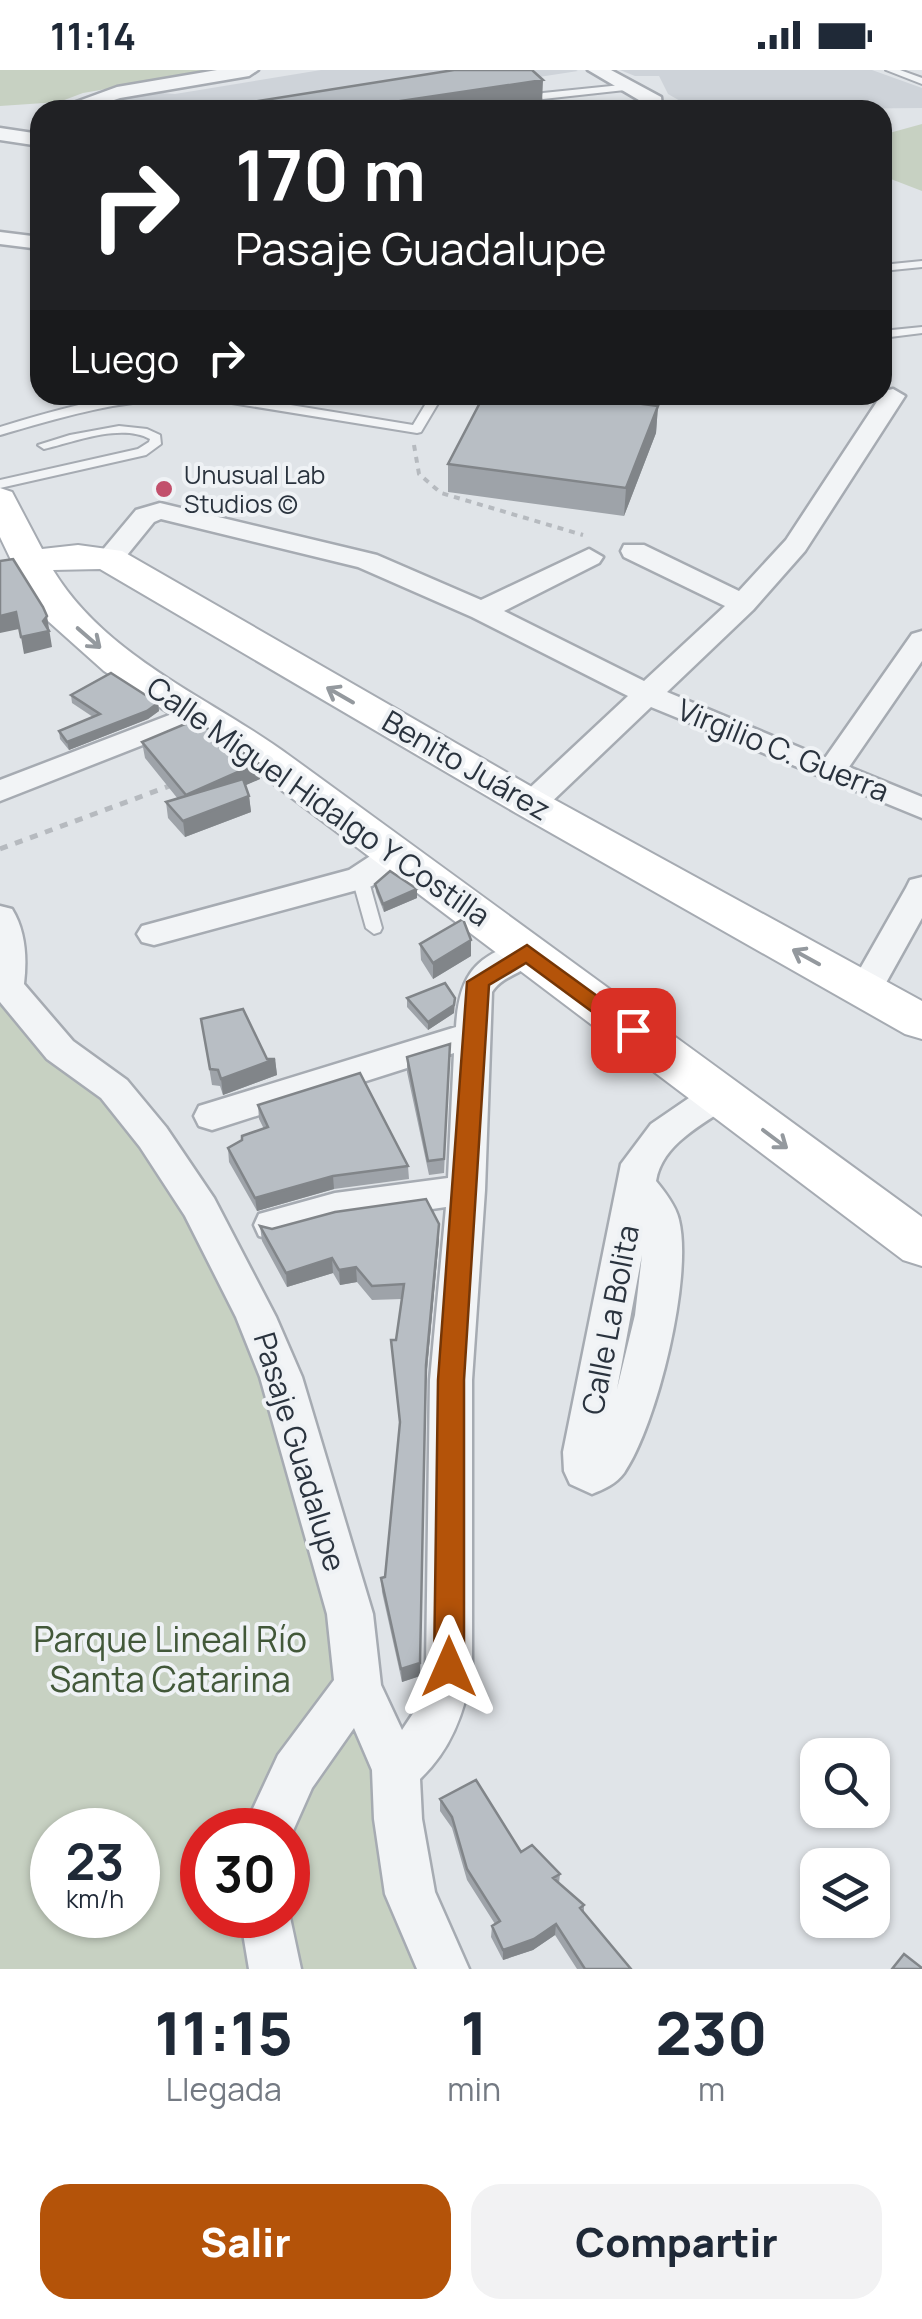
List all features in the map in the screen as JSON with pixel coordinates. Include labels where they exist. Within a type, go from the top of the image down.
[{"type":"street","points":[[92,100],[248,70]]},
{"type":"street","points":[[597,70],[652,100]]},
{"type":"street","points":[[0,134],[30,135]]},
{"type":"street","points":[[0,238],[30,242]]},
{"type":"street","points":[[892,396],[922,407]]},
{"type":"street","points":[[532,804],[644,693],[743,604],[796,545],[881,405]]},
{"type":"street","name":"Calle Miguel Hidalgo Y Costilla","points":[[0,498],[16,564],[61,613],[118,663],[198,712],[378,866],[527,952],[922,1245]]},
{"type":"street","name":"Virgilio C. Guerra","points":[[110,559],[153,510],[367,560],[482,611],[644,693],[922,808]]},
{"type":"street","points":[[634,551],[743,604]]},
{"type":"street","name":"Benito Juárez","points":[[16,564],[78,556],[110,559],[532,804],[922,1022]]},
{"type":"street","points":[[482,611],[589,558]]},
{"type":"street","points":[[832,770],[922,640]]},
{"type":"street","points":[[0,790],[198,712]]},
{"type":"street","points":[[154,934],[378,866]]},
{"type":"street","points":[[865,990],[922,888]]},
{"type":"street","name":"Pasaje Guadalupe","points":[[0,917],[10,957],[3,986],[60,1050],[114,1090],[134,1114],[200,1208],[230,1262],[281,1376],[350,1614],[358,1686],[396,1769],[398,1819],[410,1894],[443,1969]]},
{"type":"street","points":[[396,1769],[422,1746],[446,1689],[449,1667],[451,1380],[478,982],[527,952]]},
{"type":"street","points":[[212,1116],[472,1035]]},
{"type":"street","points":[[614,1302],[656,1310],[662,1278],[660,1221],[640,1176],[649,1148],[718,1096]]},
{"type":"street","name":"Calle La Bolita","points":[[640,1176],[584,1452],[588,1474],[605,1470],[614,1455],[645,1366],[656,1310]]},
{"type":"street","points":[[272,1225],[335,1208],[466,1190]]},
{"type":"street","points":[[274,1808],[302,1759],[358,1686]]},
{"type":"street","points":[[268,1938],[274,1969]]},
{"type":"lane","points":[[890,70],[922,81]]},
{"type":"lane","points":[[543,96],[630,86]]},
{"type":"lane","points":[[892,267],[922,264]]},
{"type":"lane","points":[[892,334],[922,330]]},
{"type":"lane","points":[[0,431],[102,405]]},
{"type":"lane","points":[[269,405],[417,429],[431,405]]},
{"type":"lane","points":[[638,405],[656,408]]},
{"type":"lane","points":[[0,484],[142,452],[156,444],[156,438],[144,429],[129,429],[44,445]]},
{"type":"lane","points":[[374,928],[378,866]]},
{"type":"path","points":[[417,429],[413,461],[422,481],[441,493],[634,551]]},
{"type":"path","points":[[0,849],[185,780]]},
{"type":"shaded area","points":[[321,70],[578,71],[390,100],[105,100],[147,92],[175,94]]},
{"type":"shaded area","points":[[620,70],[872,70],[922,88],[922,108],[892,108],[892,100],[678,100],[668,94],[659,76],[635,76]]},
{"type":"green space","points":[[0,70],[216,70],[83,93],[64,100],[30,100],[30,104],[0,106]]},
{"type":"green space","points":[[922,124],[922,191],[892,179],[892,132]]},
{"type":"green space","name":"Parque Lineal Río Santa Catarina","points":[[0,996],[107,1100],[199,1239],[265,1374],[365,1713],[419,1969],[0,1969]]},
{"type":"building","points":[[454,70],[532,70],[543,80],[408,100],[264,100]]},
{"type":"building","points":[[479,405],[658,406],[626,488],[448,464]]},
{"type":"building","points":[[13,559],[43,607],[47,616],[43,621],[49,631],[21,637],[16,612],[0,616],[0,561]]},
{"type":"building","points":[[111,673],[158,703],[147,711],[67,742],[59,731],[100,714],[71,695]]},
{"type":"building","points":[[192,721],[197,729],[207,728],[258,763],[186,795],[142,742]]},
{"type":"building","points":[[243,779],[249,796],[183,821],[166,802]]},
{"type":"building","points":[[390,871],[417,889],[383,904],[375,884]]},
{"type":"building","points":[[463,919],[471,940],[433,963],[420,944]]},
{"type":"building","points":[[445,983],[455,998],[454,1005],[428,1022],[407,998]]},
{"type":"building","points":[[243,1009],[267,1059],[275,1059],[221,1079],[218,1070],[210,1069],[201,1019]]},
{"type":"building","points":[[450,1044],[444,1159],[428,1161],[407,1057]]},
{"type":"building","points":[[360,1073],[408,1166],[333,1176],[255,1198],[228,1148],[242,1140],[242,1136],[268,1127],[258,1105]]},
{"type":"building","points":[[426,1199],[439,1224],[426,1365],[420,1663],[401,1669],[381,1578],[385,1577],[400,1422],[391,1340],[396,1340],[404,1284],[372,1286],[356,1267],[339,1270],[332,1258],[286,1273],[260,1226],[272,1229],[335,1212]]},
{"type":"building","points":[[476,1780],[521,1852],[532,1845],[560,1874],[553,1878],[584,1905],[580,1908],[631,1969],[585,1969],[556,1924],[534,1939],[503,1950],[492,1926],[500,1921],[467,1869],[452,1817],[440,1799]]},
{"type":"building","points":[[904,1954],[922,1968],[922,1969],[892,1969]]},
{"type":"place","name":"Unusual Lab Studios ©","points":[[164,489]]},
{"type":"route","points":[[449,1667],[451,1380],[478,982],[527,952],[633,1030]]}]
